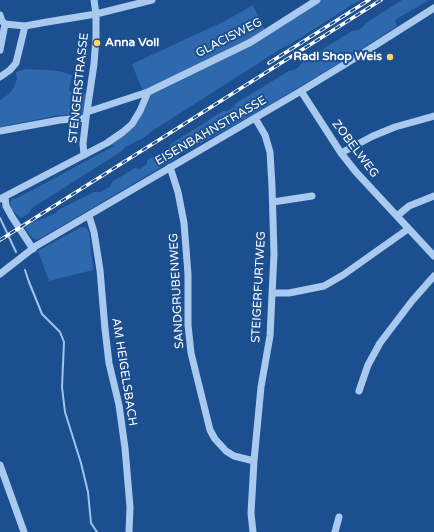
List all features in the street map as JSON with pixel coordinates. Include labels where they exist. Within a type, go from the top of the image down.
[{"type":"street","name":"STENGERSTRASSE","points":[[84,155],[86,115],[94,64],[96,37],[96,14],[94,0]]},
{"type":"street","points":[[0,15],[5,24],[25,26],[96,14],[152,0]]},
{"type":"street","name":"GLACISWEG","points":[[0,131],[86,115],[148,92],[250,42],[317,0]]},
{"type":"street","name":"EISENBAHNSTRASSE","points":[[0,274],[33,249],[301,91],[434,8]]},
{"type":"street","points":[[0,50],[5,24]]},
{"type":"street","points":[[0,77],[10,70],[16,63],[25,26]]},
{"type":"street","name":"ZOBELWEG","points":[[301,91],[356,172],[434,256]]},
{"type":"street","points":[[33,249],[23,236],[3,198],[107,143],[123,132],[132,124],[140,111],[148,92]]},
{"type":"street","points":[[342,153],[373,136],[395,127],[434,116]]},
{"type":"street","name":"STEIGERFURTWEG","points":[[253,532],[252,513],[254,461],[261,386],[270,336],[274,254],[270,152],[265,135],[255,118]]},
{"type":"street","name":"SANDGRUBENWEG","points":[[170,167],[178,192],[184,223],[188,274],[189,339],[197,380],[210,430],[226,451],[234,456],[254,461]]},
{"type":"street","points":[[273,202],[312,196]]},
{"type":"street","points":[[397,216],[409,206],[434,196]]},
{"type":"street","name":"AM HEIGELSBACH","points":[[88,216],[94,232],[100,270],[109,363],[119,405],[125,448],[130,507],[129,532]]},
{"type":"street","points":[[272,293],[289,293],[324,286],[349,272],[408,229]]},
{"type":"street","points":[[359,391],[368,366],[380,343],[412,301],[434,276]]},
{"type":"street","points":[[0,465],[24,532]]},
{"type":"street","points":[[335,532],[339,517]]},
{"type":"shaded area","points":[[321,0],[361,0],[349,6],[289,45],[280,49],[152,131],[145,137],[125,147],[122,151],[32,208],[28,214],[21,218],[12,210],[10,203],[14,197],[15,199],[114,146],[107,143],[123,132],[147,102],[132,64],[225,21],[253,5],[267,35]]},
{"type":"shaded area","points":[[402,0],[429,0],[395,20],[397,26],[346,59],[254,114],[183,152],[178,157],[89,210],[37,240],[28,233],[25,227],[33,222],[56,213],[58,210],[94,192],[100,192],[110,187],[112,182],[135,168],[140,169],[147,164],[147,160],[168,148],[171,144],[223,111],[227,111],[234,107],[236,103],[289,71],[299,67],[301,63],[352,31],[359,30],[366,23]]},
{"type":"shaded area","points":[[26,69],[59,71],[72,75],[69,91],[87,93],[84,116],[59,115],[0,127],[0,100],[9,94],[14,87],[17,79],[16,72]]},
{"type":"shaded area","points":[[81,227],[86,228],[89,232],[93,270],[49,281],[38,251]]},
{"type":"waterway","points":[[0,218],[16,252]]},
{"type":"waterway","points":[[25,270],[42,314],[60,332],[64,342],[62,387],[65,412],[81,463],[88,492],[91,523],[97,532]]},
{"type":"railway","points":[[269,63],[369,0]]},
{"type":"railway","points":[[0,240],[381,0]]},
{"type":"place","name":"Anna Voll","points":[[97,43]]},
{"type":"place","name":"Radl Shop Weis","points":[[390,57]]}]
